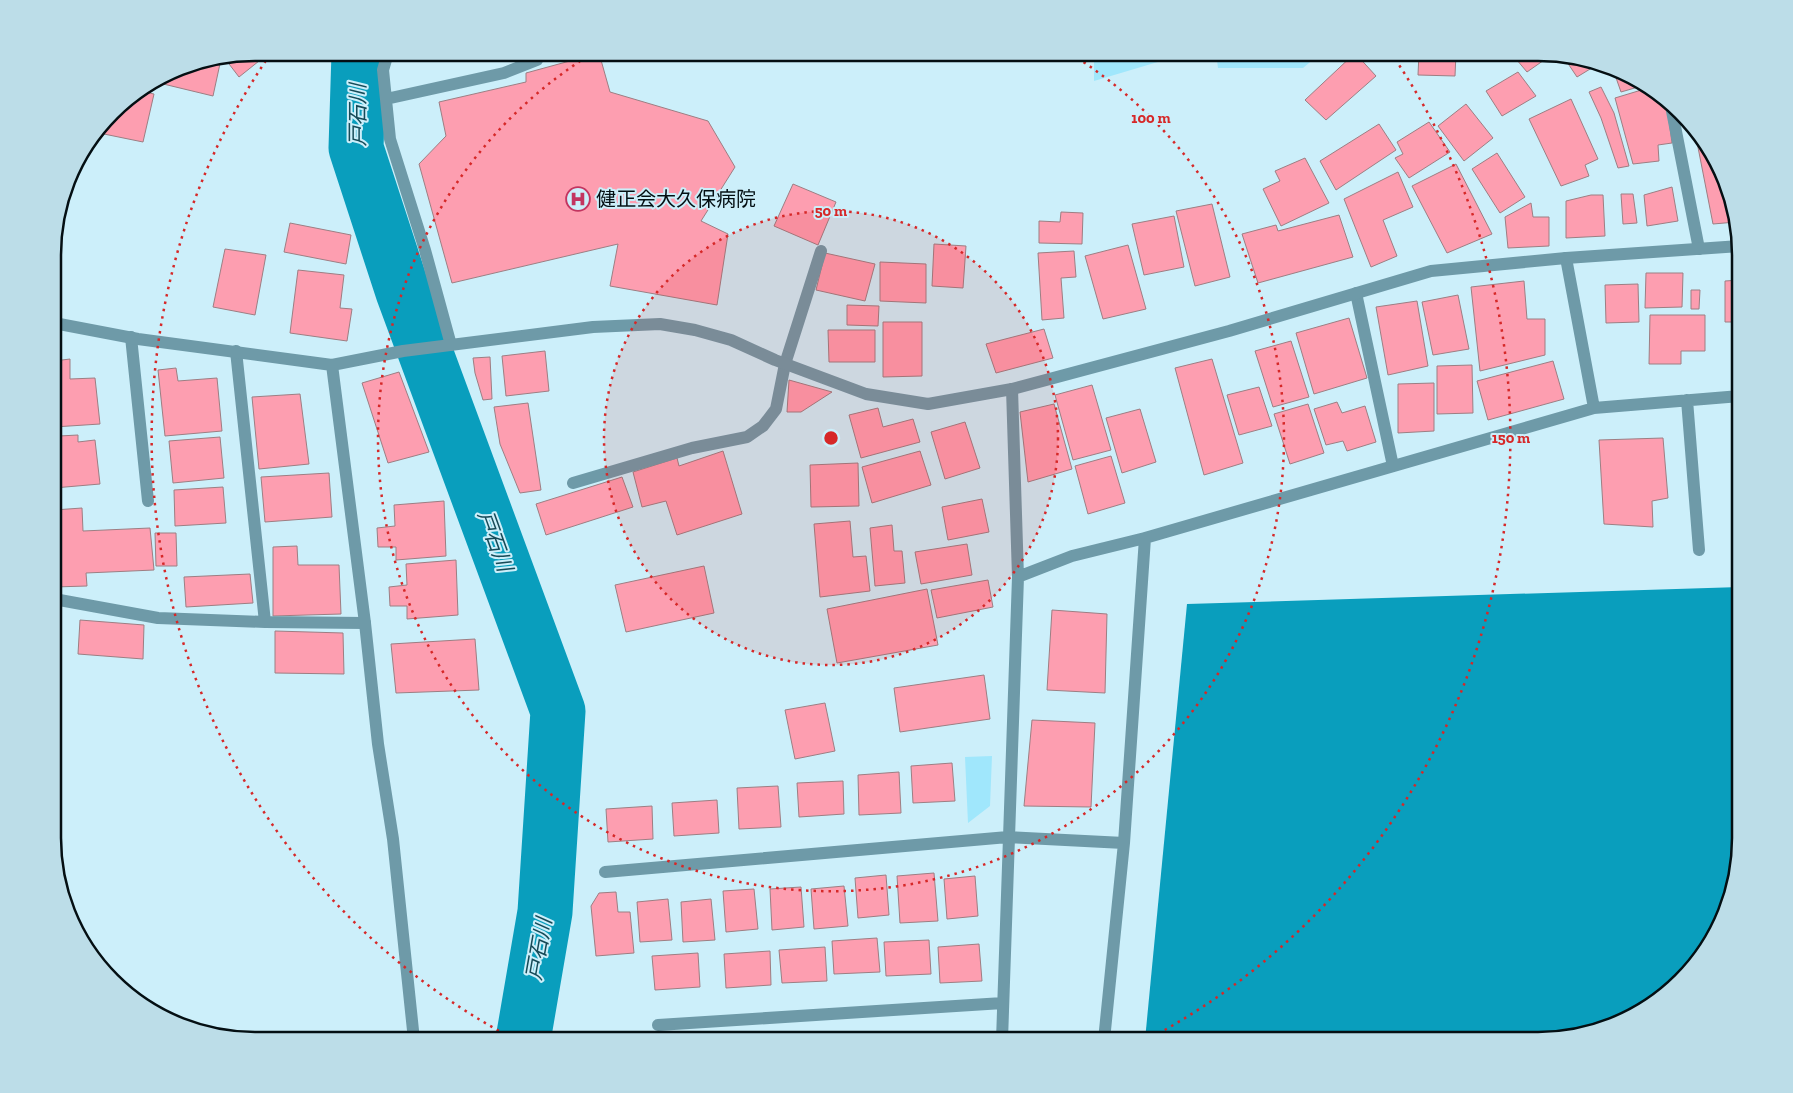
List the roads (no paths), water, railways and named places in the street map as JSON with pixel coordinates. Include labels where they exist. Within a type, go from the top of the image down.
[{"type":"street","points":[[386,61],[383,70],[390,139],[425,250],[451,345]]},
{"type":"street","points":[[386,99],[504,72],[534,61]]},
{"type":"street","points":[[1673,116],[1699,249]]},
{"type":"street","points":[[61,324],[131,337],[332,364],[451,345],[593,327],[660,324],[695,330],[731,340],[785,364],[866,394],[928,404],[1012,389],[1229,331],[1431,270],[1731,247]]},
{"type":"street","points":[[573,483],[692,448],[747,437],[763,426],[776,409],[785,364],[821,251]]},
{"type":"street","points":[[1566,258],[1594,408]]},
{"type":"street","points":[[1356,293],[1393,466]]},
{"type":"street","points":[[131,337],[148,501]]},
{"type":"street","points":[[236,352],[265,622]]},
{"type":"street","points":[[332,364],[366,623],[378,744],[393,839],[413,1032]]},
{"type":"street","points":[[1002,1032],[1018,577],[1012,389]]},
{"type":"street","points":[[1018,577],[1072,556],[1145,538],[1594,408],[1732,397]]},
{"type":"street","points":[[1687,400],[1699,550]]},
{"type":"street","points":[[1105,1032],[1124,843],[1145,538]]},
{"type":"street","points":[[61,600],[158,618],[366,623]]},
{"type":"street","points":[[605,872],[1008,837],[1124,843]]},
{"type":"street","points":[[658,1025],[1003,1003]]},
{"type":"waterway","name":"戸石川","points":[[359,61],[356,148],[403,292],[558,711],[545,912],[524,1032]]},
{"type":"place","name":"健正会大久保病院","points":[[578,199]]}]
